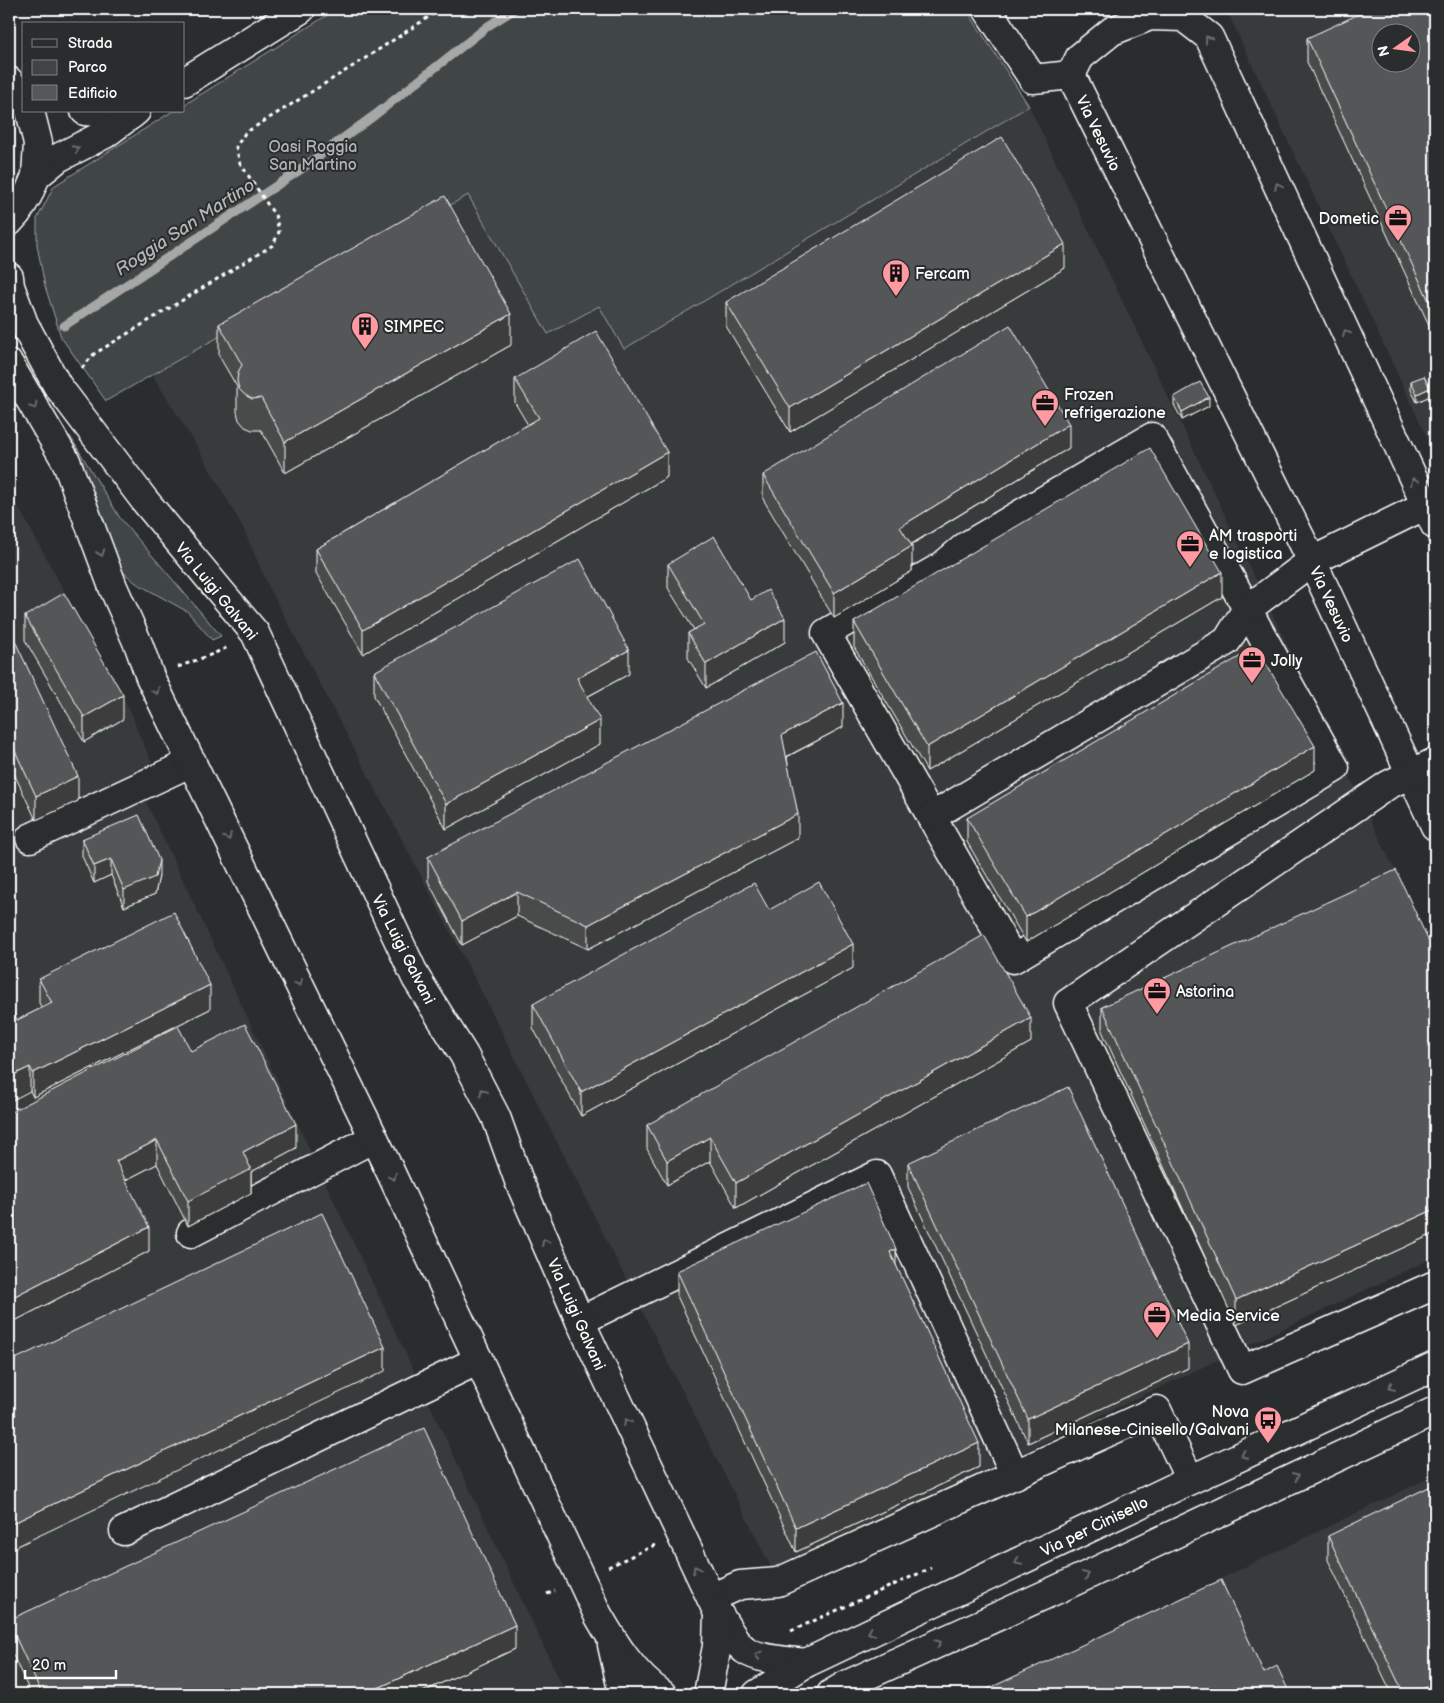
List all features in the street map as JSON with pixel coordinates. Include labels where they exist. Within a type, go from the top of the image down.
[{"type":"main road","points":[[185,81],[301,9]]},
{"type":"main road","points":[[987,9],[1033,79],[1071,76]]},
{"type":"main road","name":"Via Vesuvio","points":[[1430,515],[1209,37],[1183,17],[1150,16],[1112,31],[1080,56],[1071,76],[1312,561],[1435,826]]},
{"type":"main road","points":[[12,223],[28,195],[36,176],[38,143],[30,112]]},
{"type":"main road","points":[[110,112],[134,113]]},
{"type":"main road","points":[[36,176],[58,158],[105,134],[134,113]]},
{"type":"main road","name":"Via Luigi Galvani","points":[[9,276],[10,286],[24,324],[57,385],[144,501],[254,633],[416,978],[464,1055],[496,1117],[519,1182],[580,1321],[714,1605],[732,1635],[746,1651],[762,1657],[806,1663]]},
{"type":"main road","points":[[9,364],[66,460],[150,677],[374,1138],[594,1606],[609,1634],[637,1672],[662,1694]]},
{"type":"main road","points":[[1152,437],[1246,610],[1335,768],[1013,959],[826,632],[941,567],[966,546],[1152,437]]},
{"type":"main road","points":[[932,817],[1226,641],[1246,610],[1312,561],[1430,515]]},
{"type":"main road","points":[[30,838],[192,762]]},
{"type":"main road","points":[[1435,762],[1388,785],[1068,1003],[1242,1370],[1435,1285]]},
{"type":"main road","points":[[191,1233],[374,1138]]},
{"type":"main road","points":[[580,1321],[878,1174],[1015,1475]]},
{"type":"main road","points":[[124,1531],[479,1360]]},
{"type":"main road","name":"Via per Cinisello","points":[[757,1694],[806,1663],[1190,1480],[1435,1366]]},
{"type":"main road","points":[[714,1605],[740,1584],[778,1582],[1157,1410],[1190,1480]]},
{"type":"main road","points":[[817,1694],[838,1690],[1058,1589],[1435,1411]]},
{"type":"main road","name":"Via Luigi Galvani","points":[[708,1694],[717,1646],[714,1605]]},
{"type":"main road","points":[[609,1634],[623,1694]]},
{"type":"path","points":[[76,374],[94,354],[273,245],[279,232],[276,217],[240,163],[236,147],[245,133],[358,63],[440,9]]},
{"type":"shaded area","points":[[1226,9],[1435,9],[1435,454]]},
{"type":"shaded area","points":[[1029,106],[1435,954],[1435,1257],[773,1571],[471,971],[268,585],[242,526],[195,443],[152,375],[468,195],[548,334],[599,306],[624,349]]},
{"type":"shaded area","points":[[9,490],[133,716],[136,728],[152,762],[132,772],[566,1694],[9,1694]]},
{"type":"shaded area","points":[[1435,1475],[1435,1694],[981,1694],[1253,1563]]},
{"type":"green space","name":"Oasi Roggia San Martino","points":[[337,9],[966,9],[1029,106],[624,349],[599,306],[548,334],[468,195],[106,401],[61,337],[45,286],[37,245],[37,219],[54,186],[171,112],[185,112],[185,104]]},
{"type":"green space","points":[[70,436],[120,518],[221,636],[212,640],[188,612],[136,583],[122,571],[63,439]]},
{"type":"building","points":[[1370,9],[1435,9],[1435,314],[1307,38]]},
{"type":"building","name":"Fercam","points":[[1002,137],[1065,244],[790,408],[726,302]]},
{"type":"building","name":"SIMPEC","points":[[445,196],[511,314],[285,442],[261,398],[252,399],[239,389],[237,381],[238,372],[242,365],[219,324]]},
{"type":"building","points":[[1010,325],[1069,424],[900,527],[912,546],[834,593],[763,475]]},
{"type":"building","points":[[596,331],[667,452],[363,630],[316,549],[539,418],[515,379]]},
{"type":"building","points":[[1424,376],[1430,388],[1417,394],[1411,381]]},
{"type":"building","points":[[1200,382],[1209,397],[1182,412],[1174,397]]},
{"type":"building","points":[[1150,448],[1222,572],[927,747],[854,622]]},
{"type":"building","points":[[714,536],[751,600],[768,590],[785,618],[706,664],[688,633],[704,624],[668,564]]},
{"type":"building","points":[[580,559],[629,650],[577,678],[600,720],[446,804],[374,672]]},
{"type":"building","points":[[64,593],[123,695],[84,717],[25,616]]},
{"type":"building","points":[[9,628],[78,776],[36,796],[9,738]]},
{"type":"building","points":[[1256,647],[1315,746],[1026,917],[967,818]]},
{"type":"building","points":[[816,652],[843,703],[782,735],[798,814],[588,925],[517,892],[462,921],[428,857]]},
{"type":"building","points":[[139,815],[159,860],[155,877],[124,890],[111,859],[94,866],[82,839]]},
{"type":"building","points":[[1396,870],[1435,955],[1435,1209],[1236,1300],[1102,1007]]},
{"type":"building","points":[[819,882],[853,944],[581,1092],[533,1004],[754,883],[769,910]]},
{"type":"building","points":[[174,912],[210,985],[33,1073],[30,1067],[9,1077],[9,1003],[17,1020],[52,1003],[39,979]]},
{"type":"building","points":[[984,935],[1031,1018],[736,1183],[710,1137],[667,1161],[647,1125]]},
{"type":"building","points":[[245,1024],[296,1124],[243,1152],[251,1169],[188,1201],[157,1140],[116,1161],[149,1227],[9,1299],[9,1113],[178,1026],[191,1051]]},
{"type":"building","points":[[1068,1087],[1188,1344],[1028,1419],[908,1163]]},
{"type":"building","points":[[866,1183],[896,1249],[890,1252],[979,1443],[796,1528],[677,1271]]},
{"type":"building","points":[[322,1213],[385,1347],[9,1525],[9,1362]]},
{"type":"building","points":[[424,1428],[515,1625],[365,1694],[42,1694],[9,1620]]},
{"type":"building","points":[[1435,1484],[1435,1683],[1412,1694],[1404,1694],[1328,1536]]},
{"type":"building","points":[[1221,1580],[1264,1673],[1277,1666],[1290,1694],[977,1694]]},
{"type":"waterway","name":"Roggia San Martino","points":[[64,326],[297,172],[375,115],[488,26],[515,9]]},
{"type":"place","name":"Dometic","points":[[1398,242]]},
{"type":"place","name":"Fercam","points":[[896,297]]},
{"type":"place","name":"SIMPEC","points":[[365,350]]},
{"type":"place","name":"Frozen refrigerazione","points":[[1045,427]]},
{"type":"place","name":"AM trasporti e logistica","points":[[1190,568]]},
{"type":"place","name":"Jolly","points":[[1252,684]]},
{"type":"place","name":"Astorina","points":[[1157,1015]]},
{"type":"place","name":"Media Service","points":[[1157,1339]]},
{"type":"place","name":"Nova Milanese-Cinisello/Galvani","points":[[1268,1444]]}]
